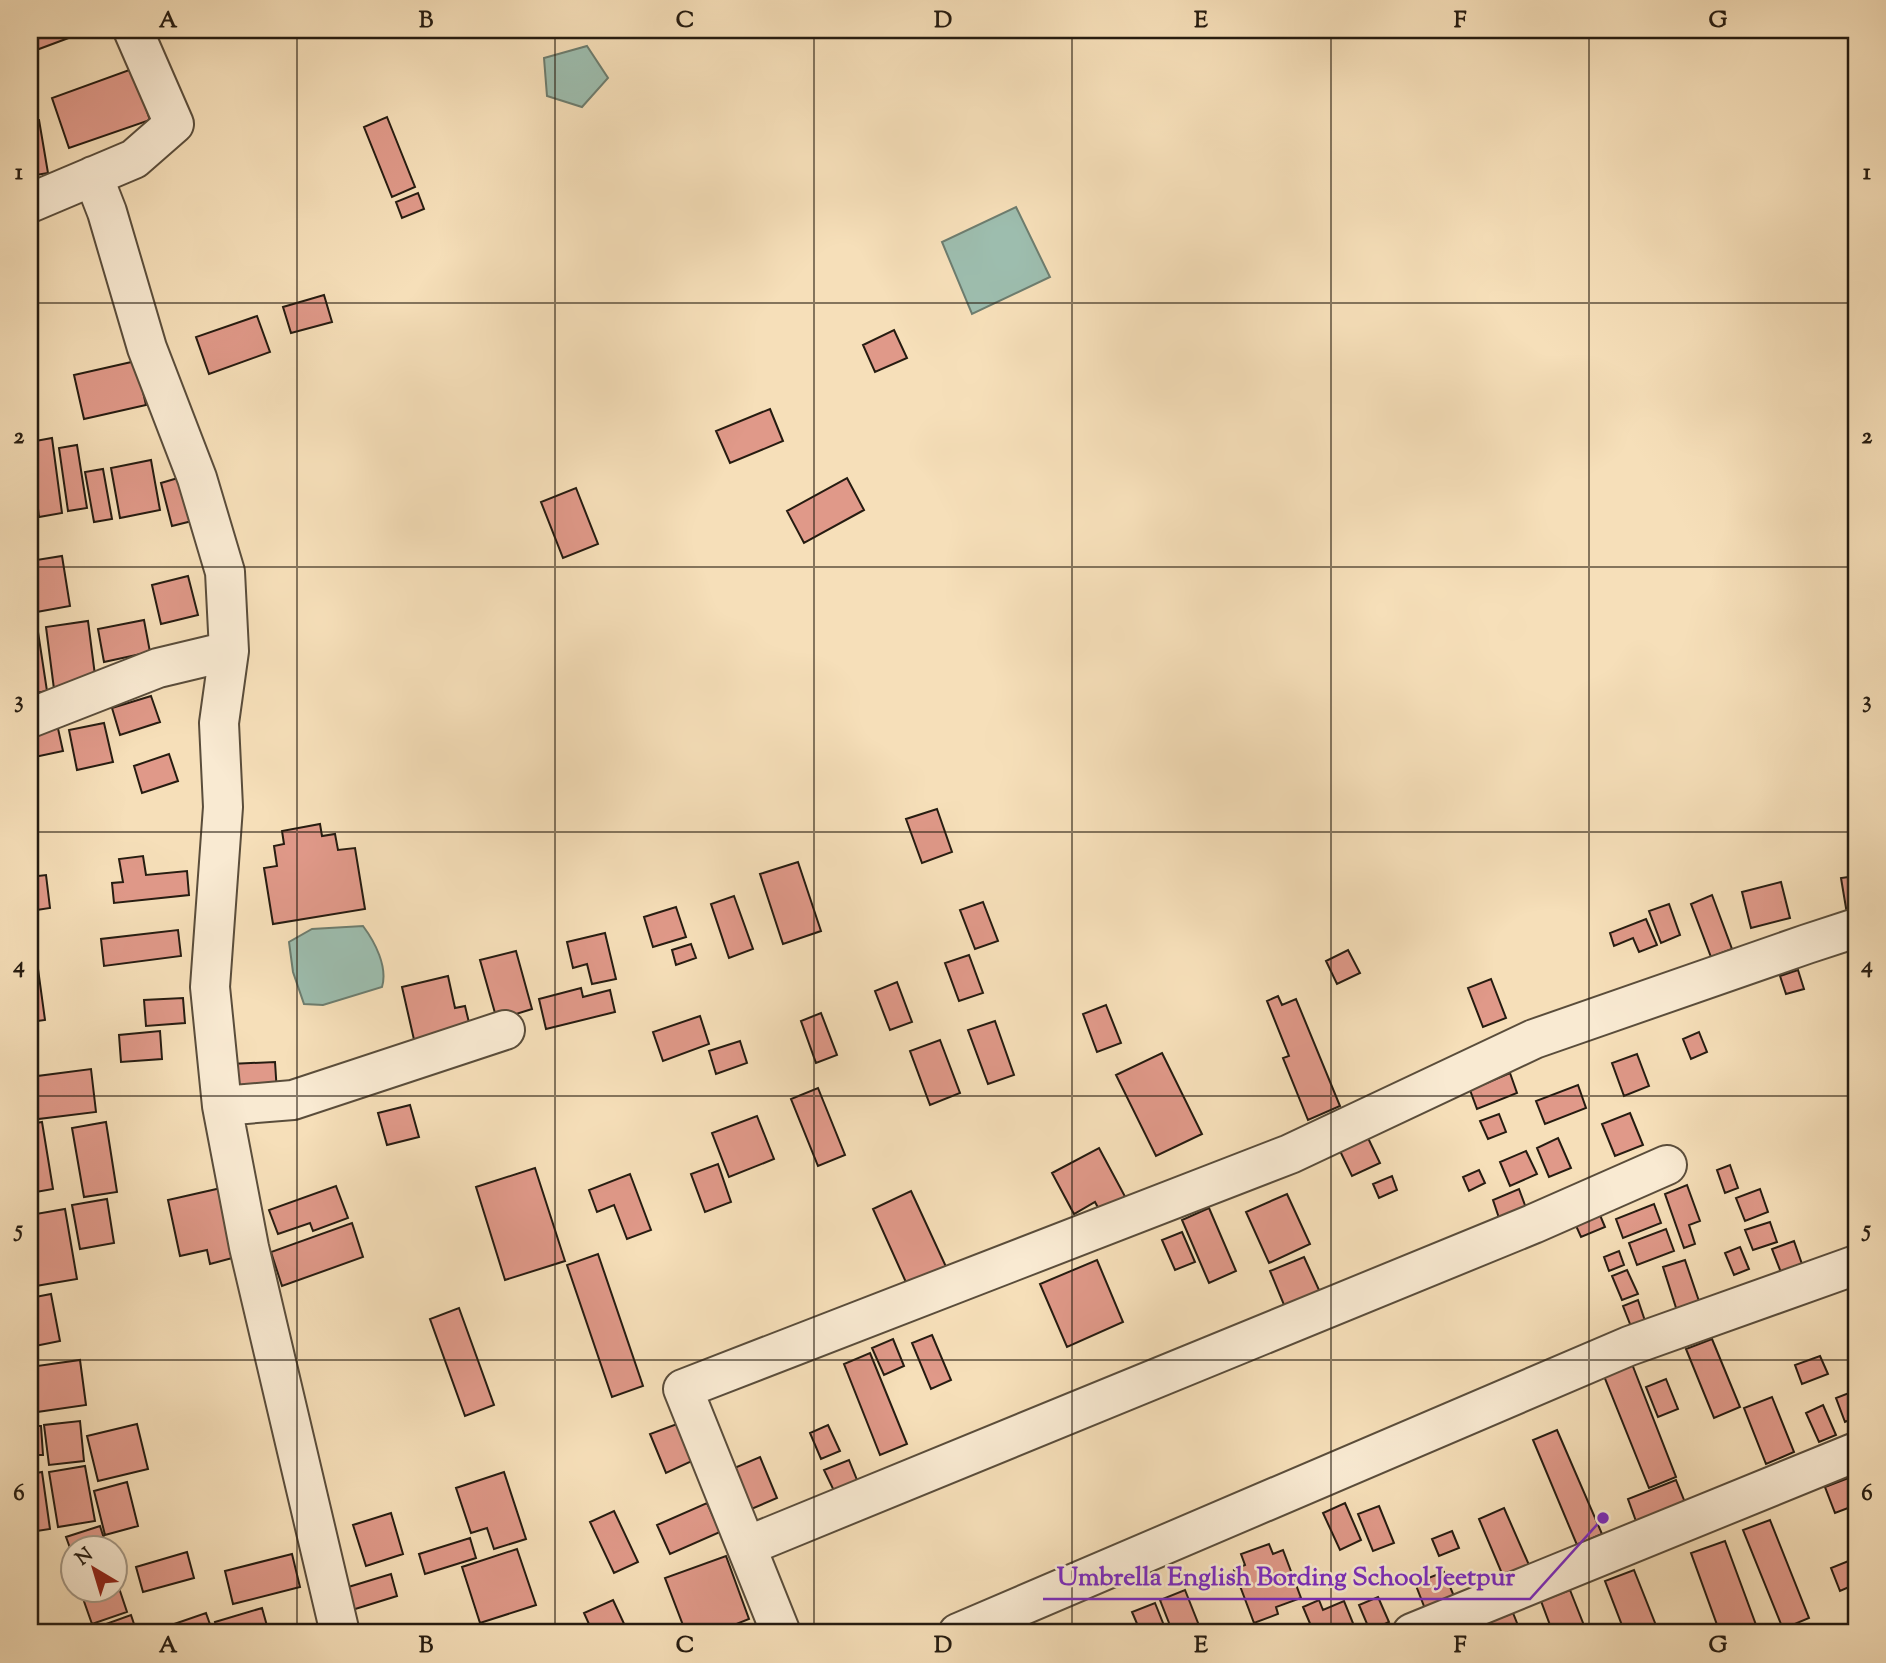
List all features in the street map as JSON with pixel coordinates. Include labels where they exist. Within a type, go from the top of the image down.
[{"type":"street","points":[[30,203],[134,159],[174,124],[133,30]]},
{"type":"street","points":[[93,176],[107,212],[147,348],[197,478],[225,572],[229,651],[219,723],[223,807],[209,987],[222,1106],[248,1247],[340,1633]]},
{"type":"street","points":[[30,718],[158,668],[229,651]]},
{"type":"street","points":[[781,1633],[683,1389],[1290,1154],[1535,1039],[1807,943],[1856,929]]},
{"type":"street","points":[[222,1106],[293,1100],[505,1030]]},
{"type":"street","points":[[747,1546],[1667,1166]]},
{"type":"street","points":[[958,1633],[1629,1346],[1856,1265]]},
{"type":"street","points":[[1412,1633],[1474,1621],[1856,1452]]},
{"type":"shaded area","points":[[587,46],[608,78],[582,107],[547,96],[544,58]]},
{"type":"shaded area","points":[[1016,207],[1050,277],[972,314],[942,242]]},
{"type":"shaded area","points":[[363,926],[382,963],[382,987],[323,1005],[304,1004],[293,972],[289,942],[312,929]]},
{"type":"building","points":[[30,30],[90,30],[31,52]]},
{"type":"building","points":[[132,69],[150,120],[69,148],[52,98]]},
{"type":"building","points":[[387,117],[415,187],[392,197],[364,127]]},
{"type":"building","points":[[39,120],[48,173],[30,176],[30,121]]},
{"type":"building","points":[[418,193],[424,209],[402,218],[396,202]]},
{"type":"building","points":[[324,295],[332,322],[291,333],[283,307]]},
{"type":"building","points":[[257,316],[270,352],[209,374],[196,337]]},
{"type":"building","points":[[894,330],[907,358],[875,372],[863,345]]},
{"type":"building","points":[[136,361],[146,405],[84,419],[74,375]]},
{"type":"building","points":[[770,409],[783,441],[730,463],[716,431]]},
{"type":"building","points":[[52,438],[62,513],[39,517],[30,442]]},
{"type":"building","points":[[77,445],[87,508],[68,511],[59,448]]},
{"type":"building","points":[[151,460],[160,510],[120,518],[111,468]]},
{"type":"building","points":[[103,469],[112,519],[94,522],[85,472]]},
{"type":"building","points":[[188,475],[200,519],[172,526],[161,483]]},
{"type":"building","points":[[847,478],[864,510],[804,543],[787,511]]},
{"type":"building","points":[[576,488],[598,544],[563,558],[541,502]]},
{"type":"building","points":[[62,556],[70,606],[31,613],[30,561]]},
{"type":"building","points":[[188,576],[198,615],[161,624],[152,585]]},
{"type":"building","points":[[144,620],[150,652],[104,662],[98,629]]},
{"type":"building","points":[[88,621],[96,683],[54,689],[46,627]]},
{"type":"building","points":[[38,632],[47,691],[30,694],[30,633]]},
{"type":"building","points":[[151,696],[160,722],[120,735],[112,708]]},
{"type":"building","points":[[104,723],[113,762],[77,770],[69,730]]},
{"type":"building","points":[[57,724],[63,751],[30,758],[30,730]]},
{"type":"building","points":[[169,754],[178,781],[142,793],[134,766]]},
{"type":"building","points":[[30,805],[36,839],[30,840]]},
{"type":"building","points":[[937,809],[952,852],[922,863],[906,819]]},
{"type":"building","points":[[320,824],[322,836],[335,834],[338,850],[355,848],[365,909],[273,924],[264,868],[277,866],[274,846],[284,844],[282,831]]},
{"type":"building","points":[[143,856],[146,875],[187,871],[189,895],[114,903],[112,883],[123,882],[119,859]]},
{"type":"building","points":[[798,862],[821,931],[783,944],[760,874]]},
{"type":"building","points":[[46,875],[50,908],[30,911],[30,877]]},
{"type":"building","points":[[1856,876],[1856,913],[1847,914],[1841,878]]},
{"type":"building","points":[[1781,882],[1790,918],[1751,928],[1742,892]]},
{"type":"building","points":[[1712,895],[1732,949],[1711,957],[1691,904]]},
{"type":"building","points":[[734,896],[753,949],[729,958],[711,904]]},
{"type":"building","points":[[983,902],[998,941],[975,949],[960,910]]},
{"type":"building","points":[[1669,904],[1680,935],[1661,943],[1649,911]]},
{"type":"building","points":[[676,907],[686,937],[653,947],[644,917]]},
{"type":"building","points":[[1646,919],[1657,945],[1639,952],[1633,938],[1614,946],[1610,933]]},
{"type":"building","points":[[178,930],[181,956],[104,966],[101,939]]},
{"type":"building","points":[[605,933],[616,979],[592,984],[587,964],[573,968],[567,942]]},
{"type":"building","points":[[691,944],[696,958],[676,965],[672,950]]},
{"type":"building","points":[[1348,950],[1360,973],[1337,984],[1326,961]]},
{"type":"building","points":[[516,951],[532,1009],[497,1020],[480,960]]},
{"type":"building","points":[[969,955],[983,993],[959,1001],[945,963]]},
{"type":"building","points":[[38,969],[45,1020],[30,1022],[30,970]]},
{"type":"building","points":[[1798,970],[1804,989],[1786,994],[1780,976]]},
{"type":"building","points":[[448,976],[455,1008],[465,1006],[471,1031],[415,1044],[402,987]]},
{"type":"building","points":[[1491,979],[1506,1018],[1483,1027],[1468,988]]},
{"type":"building","points":[[897,982],[912,1022],[890,1030],[875,991]]},
{"type":"building","points":[[581,988],[583,997],[610,990],[615,1012],[546,1029],[539,999]]},
{"type":"building","points":[[1278,996],[1282,1005],[1296,999],[1340,1106],[1308,1120],[1283,1058],[1289,1056],[1267,1001]]},
{"type":"building","points":[[183,998],[185,1023],[146,1026],[144,1000]]},
{"type":"building","points":[[1106,1005],[1121,1043],[1097,1052],[1083,1014]]},
{"type":"building","points":[[821,1013],[837,1055],[816,1063],[801,1021]]},
{"type":"building","points":[[700,1016],[709,1044],[663,1061],[653,1032]]},
{"type":"building","points":[[995,1021],[1014,1075],[988,1084],[968,1030]]},
{"type":"building","points":[[160,1031],[162,1059],[121,1062],[119,1035]]},
{"type":"building","points":[[1699,1032],[1707,1052],[1691,1059],[1683,1039]]},
{"type":"building","points":[[940,1040],[960,1093],[930,1105],[910,1051]]},
{"type":"building","points":[[740,1041],[747,1063],[716,1074],[709,1051]]},
{"type":"building","points":[[1162,1053],[1202,1134],[1156,1156],[1116,1075]]},
{"type":"building","points":[[1637,1054],[1649,1086],[1624,1096],[1612,1063]]},
{"type":"building","points":[[275,1062],[277,1093],[232,1094],[230,1064]]},
{"type":"building","points":[[91,1069],[96,1112],[30,1120],[30,1077]]},
{"type":"building","points":[[1510,1073],[1517,1093],[1477,1109],[1470,1090]]},
{"type":"building","points":[[1578,1085],[1586,1108],[1545,1124],[1536,1101]]},
{"type":"building","points":[[818,1088],[845,1155],[818,1166],[791,1099]]},
{"type":"building","points":[[410,1105],[419,1137],[387,1145],[378,1113]]},
{"type":"building","points":[[1630,1113],[1643,1145],[1615,1156],[1602,1124]]},
{"type":"building","points":[[1499,1114],[1506,1132],[1488,1139],[1480,1121]]},
{"type":"building","points":[[757,1116],[774,1159],[729,1177],[712,1133]]},
{"type":"building","points":[[42,1122],[53,1189],[30,1193],[30,1124]]},
{"type":"building","points":[[106,1122],[117,1192],[84,1197],[72,1128]]},
{"type":"building","points":[[1368,1138],[1380,1163],[1352,1176],[1340,1151]]},
{"type":"building","points":[[1558,1138],[1571,1168],[1549,1177],[1537,1148]]},
{"type":"building","points":[[1099,1148],[1129,1204],[1103,1217],[1095,1202],[1074,1214],[1052,1173]]},
{"type":"building","points":[[1526,1151],[1537,1174],[1510,1186],[1500,1162]]},
{"type":"building","points":[[718,1164],[731,1202],[705,1212],[691,1174]]},
{"type":"building","points":[[1730,1165],[1738,1188],[1725,1193],[1717,1170]]},
{"type":"building","points":[[535,1168],[565,1261],[505,1280],[476,1187]]},
{"type":"building","points":[[1479,1170],[1485,1183],[1469,1191],[1463,1177]]},
{"type":"building","points":[[630,1174],[651,1230],[627,1239],[614,1205],[597,1212],[589,1190]]},
{"type":"building","points":[[1392,1176],[1397,1190],[1379,1198],[1373,1184]]},
{"type":"building","points":[[1687,1185],[1700,1221],[1689,1225],[1695,1244],[1684,1248],[1665,1194]]},
{"type":"building","points":[[336,1186],[348,1218],[313,1231],[310,1223],[278,1234],[269,1210]]},
{"type":"building","points":[[221,1188],[236,1257],[210,1264],[207,1250],[180,1256],[168,1200]]},
{"type":"building","points":[[1519,1189],[1526,1208],[1499,1218],[1493,1200]]},
{"type":"building","points":[[1760,1189],[1768,1212],[1745,1221],[1736,1198]]},
{"type":"building","points":[[911,1191],[948,1271],[909,1289],[873,1209]]},
{"type":"building","points":[[1287,1194],[1310,1244],[1269,1263],[1246,1212]]},
{"type":"building","points":[[107,1199],[114,1243],[80,1249],[72,1205]]},
{"type":"building","points":[[1654,1204],[1661,1223],[1623,1238],[1616,1219]]},
{"type":"building","points":[[1209,1208],[1236,1271],[1209,1283],[1182,1220]]},
{"type":"building","points":[[1597,1208],[1605,1227],[1581,1237],[1573,1219]]},
{"type":"building","points":[[65,1209],[77,1279],[30,1287],[30,1215]]},
{"type":"building","points":[[1770,1222],[1777,1242],[1753,1250],[1745,1230]]},
{"type":"building","points":[[352,1223],[363,1257],[282,1286],[271,1252]]},
{"type":"building","points":[[1666,1229],[1674,1251],[1637,1265],[1629,1243]]},
{"type":"building","points":[[1182,1232],[1195,1262],[1175,1270],[1162,1240]]},
{"type":"building","points":[[1794,1241],[1803,1267],[1782,1275],[1772,1249]]},
{"type":"building","points":[[1740,1247],[1749,1269],[1734,1275],[1725,1253]]},
{"type":"building","points":[[1619,1251],[1624,1265],[1609,1271],[1604,1257]]},
{"type":"building","points":[[598,1254],[643,1386],[612,1397],[567,1265]]},
{"type":"building","points":[[1304,1257],[1324,1301],[1289,1317],[1270,1271]]},
{"type":"building","points":[[1097,1260],[1123,1322],[1067,1347],[1040,1284]]},
{"type":"building","points":[[1685,1260],[1701,1307],[1678,1314],[1663,1267]]},
{"type":"building","points":[[1627,1270],[1638,1294],[1622,1300],[1612,1276]]},
{"type":"building","points":[[51,1294],[60,1341],[30,1347],[30,1298]]},
{"type":"building","points":[[1638,1300],[1646,1324],[1632,1329],[1623,1306]]},
{"type":"building","points":[[459,1308],[494,1405],[465,1416],[430,1319]]},
{"type":"building","points":[[932,1335],[951,1380],[931,1389],[912,1343]]},
{"type":"building","points":[[893,1339],[904,1366],[884,1375],[872,1348]]},
{"type":"building","points":[[1712,1339],[1740,1407],[1714,1418],[1686,1349]]},
{"type":"building","points":[[870,1353],[907,1444],[880,1455],[844,1364]]},
{"type":"building","points":[[1820,1356],[1828,1374],[1802,1384],[1795,1365]]},
{"type":"building","points":[[80,1360],[86,1405],[30,1413],[30,1367]]},
{"type":"building","points":[[1632,1364],[1676,1477],[1649,1488],[1604,1376]]},
{"type":"building","points":[[1666,1379],[1678,1409],[1658,1417],[1646,1387]]},
{"type":"building","points":[[1854,1391],[1856,1417],[1845,1422],[1836,1398]]},
{"type":"building","points":[[1772,1397],[1794,1452],[1766,1464],[1744,1408]]},
{"type":"building","points":[[1823,1405],[1836,1435],[1819,1442],[1806,1413]]},
{"type":"building","points":[[80,1421],[84,1461],[49,1465],[44,1425]]},
{"type":"building","points":[[137,1424],[148,1469],[98,1481],[87,1436]]},
{"type":"building","points":[[677,1424],[692,1461],[666,1473],[650,1434]]},
{"type":"building","points":[[828,1425],[840,1451],[821,1459],[810,1433]]},
{"type":"building","points":[[30,1426],[41,1426],[43,1455],[30,1455]]},
{"type":"building","points":[[1557,1430],[1602,1534],[1577,1545],[1533,1440]]},
{"type":"building","points":[[760,1457],[777,1498],[742,1513],[725,1472]]},
{"type":"building","points":[[849,1460],[859,1485],[836,1495],[824,1470]]},
{"type":"building","points":[[85,1466],[95,1521],[58,1527],[49,1472]]},
{"type":"building","points":[[42,1472],[50,1529],[30,1532],[30,1474]]},
{"type":"building","points":[[504,1472],[526,1539],[494,1549],[487,1528],[471,1533],[456,1488]]},
{"type":"building","points":[[1851,1477],[1856,1490],[1856,1505],[1835,1513],[1825,1487]]},
{"type":"building","points":[[1676,1480],[1686,1505],[1637,1524],[1628,1499]]},
{"type":"building","points":[[127,1482],[138,1526],[105,1534],[94,1491]]},
{"type":"building","points":[[707,1503],[720,1532],[670,1554],[657,1525]]},
{"type":"building","points":[[1345,1503],[1361,1540],[1340,1550],[1323,1513]]},
{"type":"building","points":[[1379,1506],[1394,1543],[1373,1551],[1358,1514]]},
{"type":"building","points":[[1504,1508],[1529,1565],[1503,1576],[1479,1519]]},
{"type":"building","points":[[614,1511],[638,1562],[614,1573],[590,1522]]},
{"type":"building","points":[[391,1513],[403,1554],[366,1566],[353,1525]]},
{"type":"building","points":[[1770,1520],[1809,1618],[1783,1629],[1743,1530]]},
{"type":"building","points":[[100,1526],[103,1534],[75,1534]]},
{"type":"building","points":[[1452,1531],[1459,1548],[1439,1556],[1432,1539]]},
{"type":"building","points":[[470,1538],[476,1558],[425,1574],[419,1554]]},
{"type":"building","points":[[1725,1541],[1759,1633],[1720,1633],[1691,1553]]},
{"type":"building","points":[[1269,1544],[1273,1554],[1283,1550],[1301,1598],[1276,1607],[1278,1614],[1254,1623],[1234,1570],[1245,1565],[1241,1554]]},
{"type":"building","points":[[30,1547],[37,1574],[30,1576]]},
{"type":"building","points":[[517,1549],[536,1605],[480,1623],[462,1567]]},
{"type":"building","points":[[187,1552],[194,1578],[143,1592],[136,1567]]},
{"type":"building","points":[[292,1554],[300,1587],[233,1604],[225,1571]]},
{"type":"building","points":[[726,1556],[749,1619],[714,1633],[686,1633],[665,1578]]},
{"type":"building","points":[[1856,1558],[1856,1584],[1840,1591],[1831,1568]]},
{"type":"building","points":[[1634,1570],[1659,1633],[1625,1633],[1605,1581]]},
{"type":"building","points":[[1444,1572],[1458,1606],[1429,1619],[1415,1583]]},
{"type":"building","points":[[391,1574],[397,1596],[352,1610],[345,1588]]},
{"type":"building","points":[[1185,1590],[1200,1628],[1186,1633],[1173,1633],[1160,1600]]},
{"type":"building","points":[[1570,1590],[1587,1633],[1553,1633],[1541,1601]]},
{"type":"building","points":[[1378,1597],[1389,1622],[1370,1631],[1359,1605]]},
{"type":"building","points":[[613,1600],[626,1628],[614,1633],[593,1633],[584,1613]]},
{"type":"building","points":[[1319,1600],[1323,1610],[1344,1601],[1357,1633],[1314,1633],[1303,1607]]},
{"type":"building","points":[[1155,1603],[1167,1633],[1141,1633],[1132,1612]]},
{"type":"building","points":[[85,1604],[124,1604],[127,1612],[92,1624]]},
{"type":"building","points":[[262,1608],[269,1633],[218,1633],[215,1622]]},
{"type":"building","points":[[206,1613],[213,1633],[148,1633]]},
{"type":"building","points":[[1513,1613],[1521,1633],[1491,1633],[1487,1623]]},
{"type":"building","points":[[131,1615],[137,1633],[90,1633],[89,1630]]},
{"type":"building","points":[[1025,1621],[1030,1633],[993,1633]]},
{"type":"place","name":"Umbrella English Bording School Jeetpur","points":[[1603,1518]]}]
